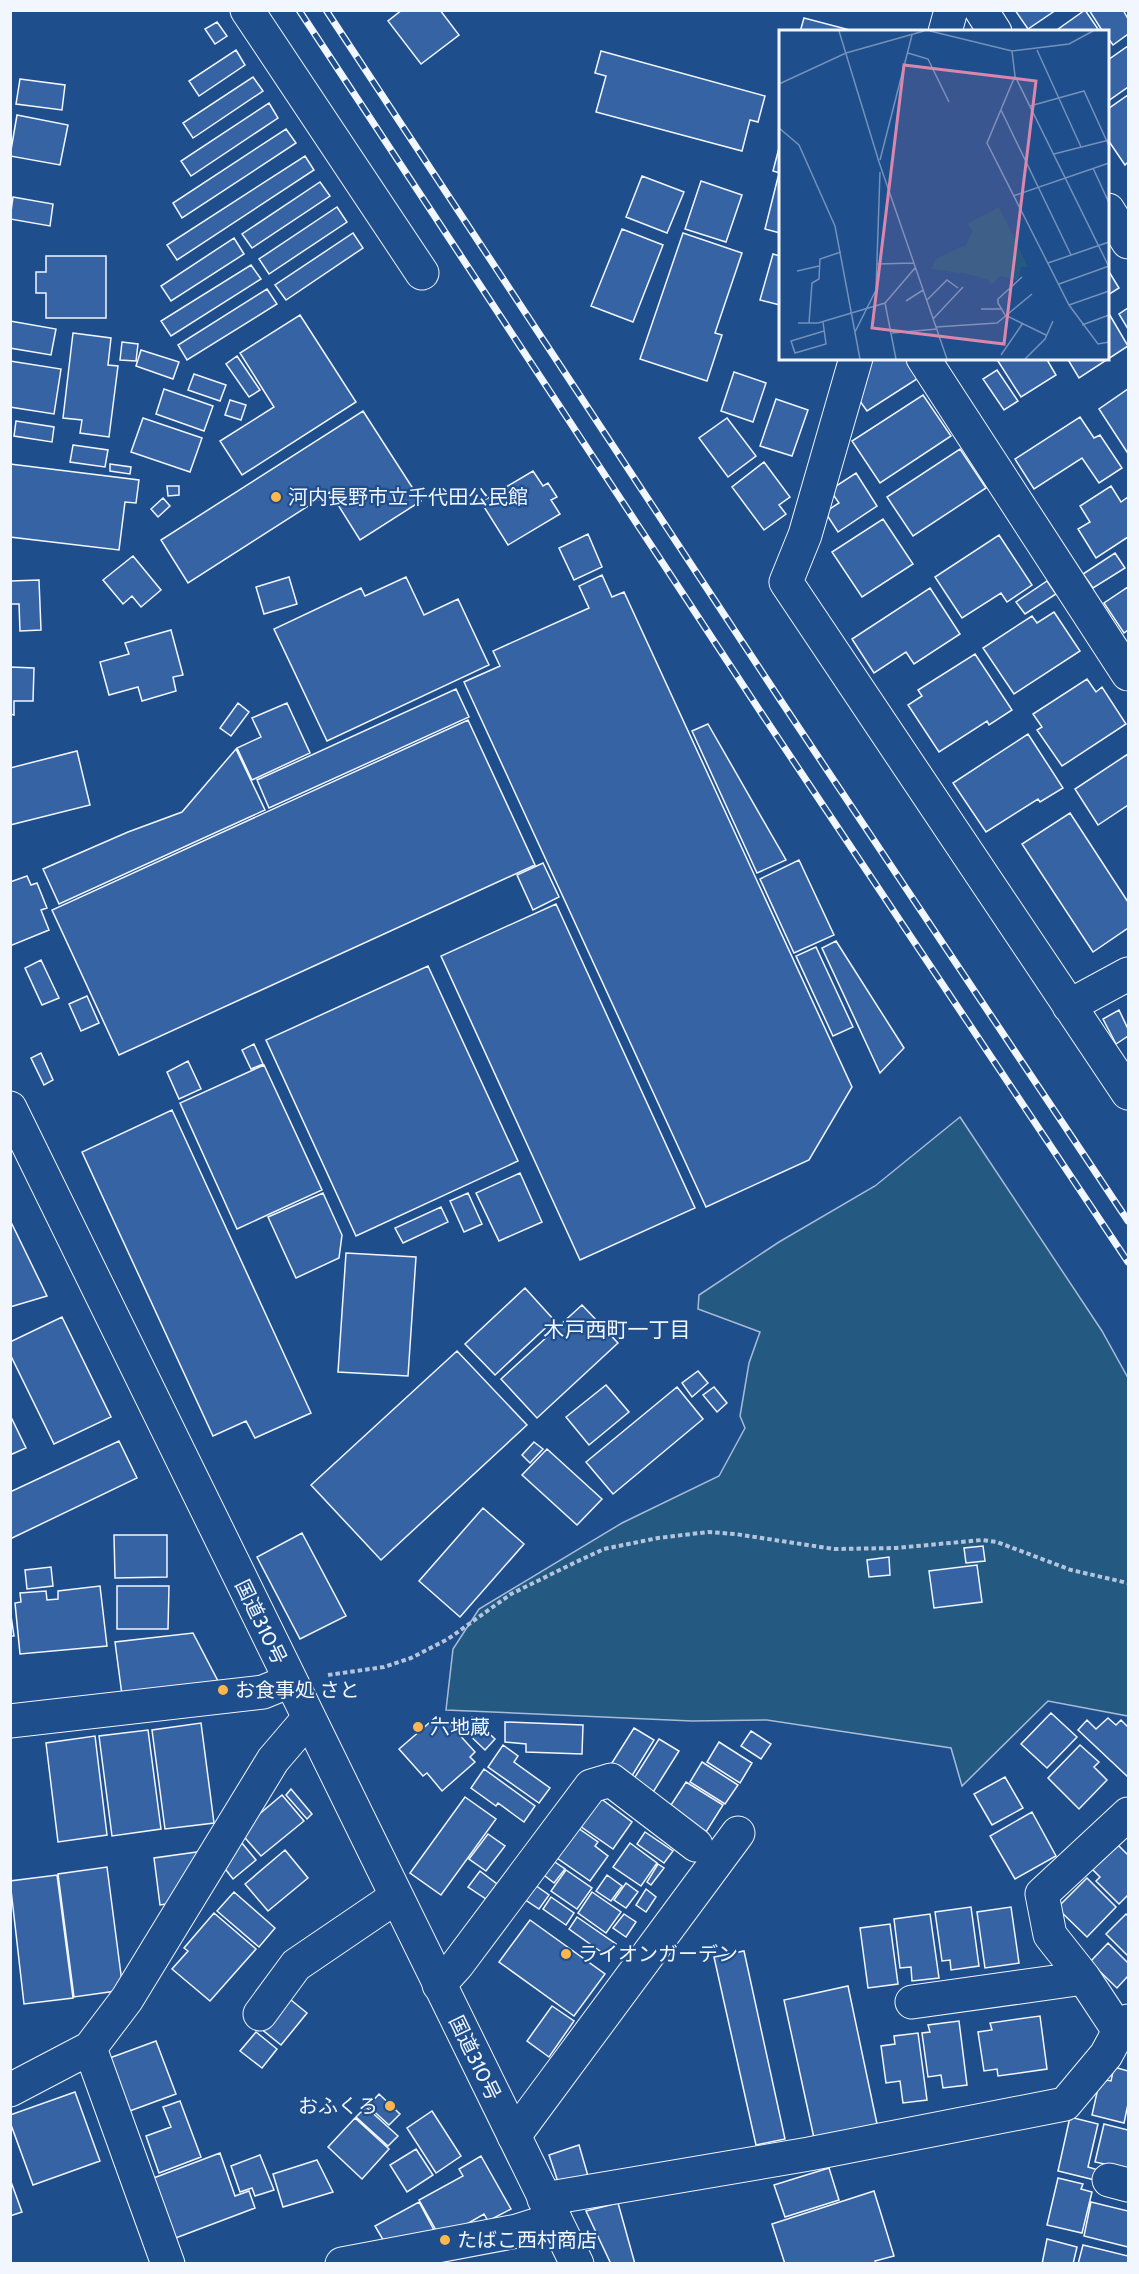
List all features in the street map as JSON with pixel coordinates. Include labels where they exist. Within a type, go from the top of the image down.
[{"type":"main road","points":[[247,10],[422,273]]},
{"type":"main road","points":[[946,30],[951,10]]},
{"type":"main road","points":[[981,10],[994,30]]},
{"type":"main road","points":[[855,360],[805,535],[786,582],[1128,1093]]},
{"type":"main road","points":[[924,360],[1128,674]]},
{"type":"main road","points":[[1069,1006],[1128,974]]},
{"type":"main road","name":"国道310号","points":[[10,1108],[577,2264]]},
{"type":"main road","points":[[10,1721],[263,1692],[290,1681]]},
{"type":"main road","points":[[10,2090],[90,2048],[128,1999],[273,1760],[308,1719]]},
{"type":"main road","points":[[439,1984],[457,1965],[591,1786],[612,1780],[696,1845]]},
{"type":"main road","points":[[342,2264],[518,2230],[550,2209],[809,2154],[1065,2104],[1106,2055],[1125,2028],[1050,1935],[1042,1894],[1128,1814]]},
{"type":"main road","points":[[514,2136],[738,1833]]},
{"type":"main road","points":[[260,2014],[296,1965],[396,1897]]},
{"type":"main road","points":[[912,2002],[1084,1978]]},
{"type":"main road","points":[[90,2048],[168,2264]]},
{"type":"path","points":[[290,1681],[384,1667],[411,1658],[448,1639],[511,1594],[603,1549],[658,1538],[708,1532],[834,1549],[896,1548],[982,1540],[997,1542],[1091,1576],[1128,1583]]},
{"type":"shaded area","points":[[960,1117],[1102,1331],[1128,1378],[1128,1716],[1048,1701],[962,1786],[951,1748],[767,1720],[692,1721],[446,1710],[453,1649],[479,1609],[622,1523],[719,1476],[745,1428],[740,1416],[749,1363],[760,1332],[698,1309],[699,1295],[779,1242],[875,1186]]},
{"type":"building","points":[[402,10],[440,10],[459,35],[421,64],[388,21]]},
{"type":"building","points":[[1015,10],[1056,10],[1028,29]]},
{"type":"building","points":[[1085,10],[1099,30],[1057,30]]},
{"type":"building","points":[[1089,10],[1123,10],[1128,19],[1128,34],[1113,45],[1109,39],[1109,30],[1102,30]]},
{"type":"building","points":[[804,18],[850,30],[801,30]]},
{"type":"building","points":[[217,22],[227,36],[215,44],[205,29]]},
{"type":"building","points":[[1128,46],[1128,87],[1109,100],[1109,59]]},
{"type":"building","points":[[236,50],[245,65],[199,96],[189,81]]},
{"type":"building","points":[[601,51],[765,96],[758,122],[750,120],[742,151],[596,112],[606,76],[595,73]]},
{"type":"building","points":[[253,77],[263,91],[193,138],[183,123]]},
{"type":"building","points":[[20,79],[65,85],[62,110],[16,104]]},
{"type":"building","points":[[1128,95],[1128,162],[1125,165],[1109,141],[1109,108]]},
{"type":"building","points":[[269,103],[278,118],[191,176],[181,161]]},
{"type":"building","points":[[17,115],[68,125],[60,165],[10,156]]},
{"type":"building","points":[[286,129],[296,143],[182,218],[173,203]]},
{"type":"building","points":[[779,148],[779,173],[773,171]]},
{"type":"building","points":[[305,156],[314,170],[177,260],[167,245]]},
{"type":"building","points":[[642,176],[684,192],[667,233],[626,217]]},
{"type":"building","points":[[778,177],[779,233],[765,229]]},
{"type":"building","points":[[701,181],[742,195],[726,242],[685,229]]},
{"type":"building","points":[[320,182],[330,196],[252,248],[242,234]]},
{"type":"building","points":[[13,197],[53,204],[50,226],[10,219]]},
{"type":"building","points":[[337,207],[347,222],[269,274],[259,259]]},
{"type":"building","points":[[622,229],[663,245],[633,322],[591,306]]},
{"type":"building","points":[[353,233],[363,248],[286,300],[275,285]]},
{"type":"building","points":[[683,233],[742,253],[715,333],[722,335],[707,381],[640,359]]},
{"type":"building","points":[[234,238],[244,254],[171,301],[161,286]]},
{"type":"building","points":[[773,254],[779,256],[779,305],[760,300]]},
{"type":"building","points":[[46,256],[106,256],[106,318],[46,318],[46,293],[36,293],[36,272],[46,272]]},
{"type":"building","points":[[251,265],[261,279],[171,336],[161,321]]},
{"type":"building","points":[[1109,272],[1119,288],[1109,294]]},
{"type":"building","points":[[267,289],[277,304],[187,360],[178,345]]},
{"type":"building","points":[[1128,308],[1128,329],[1119,314]]},
{"type":"building","points":[[1109,314],[1128,346],[1109,358]]},
{"type":"building","points":[[300,315],[356,402],[242,475],[220,441],[274,407],[240,353]]},
{"type":"building","points":[[10,321],[56,329],[51,355],[10,348]]},
{"type":"building","points":[[73,333],[111,338],[108,365],[118,366],[109,437],[80,433],[82,420],[63,418]]},
{"type":"building","points":[[122,342],[138,344],[136,361],[120,360]]},
{"type":"building","points":[[141,350],[179,362],[173,379],[136,366]]},
{"type":"building","points":[[237,356],[260,390],[249,397],[226,364]]},
{"type":"building","points":[[868,360],[909,360],[920,377],[867,411],[857,397]]},
{"type":"building","points":[[997,360],[1047,360],[1056,375],[1021,397]]},
{"type":"building","points":[[1068,360],[1107,360],[1079,378]]},
{"type":"building","points":[[10,361],[61,369],[54,414],[10,407]]},
{"type":"building","points":[[997,370],[1018,401],[1004,410],[983,379]]},
{"type":"building","points":[[734,372],[766,383],[753,422],[721,411]]},
{"type":"building","points":[[194,374],[226,385],[220,401],[188,390]]},
{"type":"building","points":[[164,389],[213,406],[204,431],[156,414]]},
{"type":"building","points":[[1128,389],[1128,451],[1127,452],[1099,409]]},
{"type":"building","points":[[923,395],[951,436],[880,483],[852,441]]},
{"type":"building","points":[[776,399],[808,410],[792,456],[760,446]]},
{"type":"building","points":[[230,400],[246,405],[241,420],[225,415]]},
{"type":"building","name":"河内長野市立千代田公民館","points":[[363,411],[421,501],[360,540],[330,492],[188,583],[161,540]]},
{"type":"building","points":[[1080,417],[1094,438],[1100,435],[1122,468],[1099,483],[1082,458],[1034,489],[1015,459]]},
{"type":"building","points":[[143,418],[202,438],[190,472],[131,452]]},
{"type":"building","points":[[727,418],[756,456],[728,477],[699,438]]},
{"type":"building","points":[[16,421],[54,427],[52,442],[14,436]]},
{"type":"building","points":[[73,445],[108,450],[105,467],[70,462]]},
{"type":"building","points":[[960,449],[986,488],[913,536],[887,497]]},
{"type":"building","points":[[764,462],[790,497],[779,505],[786,514],[764,530],[732,487]]},
{"type":"building","points":[[10,464],[139,480],[136,503],[125,502],[119,550],[10,537]]},
{"type":"building","points":[[110,464],[131,467],[130,474],[110,471]]},
{"type":"building","points":[[533,471],[543,486],[548,483],[557,497],[551,500],[560,514],[508,545],[481,502]]},
{"type":"building","points":[[856,473],[877,506],[838,532],[825,512],[839,503],[830,490]]},
{"type":"building","points":[[167,486],[179,486],[179,495],[168,496]]},
{"type":"building","points":[[1111,486],[1121,502],[1128,497],[1128,537],[1096,558],[1078,529],[1090,522],[1080,506]]},
{"type":"building","points":[[163,498],[170,506],[158,517],[151,509]]},
{"type":"building","points":[[883,519],[913,564],[862,597],[832,552]]},
{"type":"building","points":[[588,534],[602,567],[574,580],[559,548]]},
{"type":"building","points":[[999,535],[1032,585],[1007,602],[1001,593],[962,618],[935,577]]},
{"type":"building","points":[[1115,553],[1125,568],[1093,588],[1083,574]]},
{"type":"building","points":[[133,556],[161,590],[141,607],[132,596],[123,604],[103,580]]},
{"type":"building","points":[[602,575],[612,597],[624,592],[852,1087],[809,1160],[706,1207],[464,682],[500,666],[493,651],[589,608],[579,586]]},
{"type":"building","points":[[289,577],[297,604],[264,614],[256,587]]},
{"type":"building","points":[[406,577],[424,615],[458,599],[489,665],[327,741],[274,629],[361,588],[365,596]]},
{"type":"building","points":[[39,580],[41,630],[20,631],[19,604],[10,604],[10,581]]},
{"type":"building","points":[[1047,581],[1056,594],[1025,614],[1016,602]]},
{"type":"building","points":[[1128,587],[1128,630],[1124,633],[1104,603]]},
{"type":"building","points":[[930,588],[960,634],[914,664],[906,652],[874,673],[852,639]]},
{"type":"building","points":[[1054,612],[1080,651],[1014,694],[983,648],[1032,616],[1037,623]]},
{"type":"building","points":[[171,630],[183,675],[173,677],[176,691],[142,701],[138,687],[109,695],[100,662],[129,654],[125,643]]},
{"type":"building","points":[[975,654],[1012,710],[989,725],[987,721],[939,752],[908,705],[922,696],[918,690]]},
{"type":"building","points":[[10,667],[34,668],[33,701],[14,701],[14,715],[10,714]]},
{"type":"building","points":[[1087,679],[1096,692],[1102,687],[1126,724],[1062,766],[1037,730],[1042,727],[1033,714]]},
{"type":"building","points":[[456,689],[469,717],[269,808],[257,780]]},
{"type":"building","points":[[238,703],[249,712],[231,736],[220,728]]},
{"type":"building","points":[[287,703],[310,753],[252,780],[237,748],[261,737],[252,718]]},
{"type":"building","points":[[468,720],[535,865],[119,1055],[52,910]]},
{"type":"building","points":[[708,724],[786,860],[757,873],[692,731]]},
{"type":"building","points":[[1028,734],[1063,788],[1040,802],[1038,799],[986,832],[953,783]]},
{"type":"building","points":[[236,749],[265,810],[59,904],[43,869],[128,832],[182,812]]},
{"type":"building","points":[[77,751],[90,805],[10,825],[10,768]]},
{"type":"building","points":[[1128,754],[1128,805],[1098,825],[1075,789]]},
{"type":"building","points":[[1070,813],[1128,902],[1128,928],[1093,952],[1022,844]]},
{"type":"building","points":[[799,860],[834,935],[794,953],[760,879]]},
{"type":"building","points":[[543,863],[559,897],[533,910],[517,875]]},
{"type":"building","points":[[27,876],[31,885],[37,883],[47,908],[41,910],[49,930],[10,946],[10,882]]},
{"type":"building","points":[[556,904],[695,1208],[580,1260],[441,956]]},
{"type":"building","points":[[836,941],[904,1048],[880,1073],[822,948]]},
{"type":"building","points":[[816,947],[853,1027],[833,1036],[796,956]]},
{"type":"building","points":[[41,960],[59,998],[42,1005],[25,968]]},
{"type":"building","points":[[428,966],[518,1161],[356,1236],[266,1040]]},
{"type":"building","points":[[87,996],[99,1023],[81,1031],[69,1004]]},
{"type":"building","points":[[1119,1010],[1128,1029],[1128,1036],[1116,1044],[1103,1019]]},
{"type":"building","points":[[254,1044],[263,1064],[251,1069],[242,1050]]},
{"type":"building","points":[[41,1053],[53,1080],[44,1085],[31,1058]]},
{"type":"building","points":[[188,1061],[201,1089],[179,1099],[167,1072]]},
{"type":"building","points":[[264,1065],[322,1190],[237,1229],[180,1103]]},
{"type":"building","points":[[172,1110],[311,1413],[255,1438],[246,1421],[213,1436],[82,1152]]},
{"type":"building","points":[[520,1173],[542,1222],[499,1241],[476,1193]]},
{"type":"building","points":[[323,1193],[342,1235],[339,1258],[296,1278],[268,1217]]},
{"type":"building","points":[[468,1193],[482,1224],[464,1232],[450,1201]]},
{"type":"building","points":[[441,1207],[448,1222],[403,1243],[395,1228]]},
{"type":"building","points":[[10,1220],[47,1296],[10,1307]]},
{"type":"building","points":[[346,1253],[416,1257],[408,1376],[338,1372]]},
{"type":"building","points":[[525,1288],[554,1320],[495,1375],[465,1344]]},
{"type":"building","points":[[582,1305],[618,1343],[537,1418],[501,1379]]},
{"type":"building","points":[[62,1317],[111,1417],[54,1444],[10,1354],[10,1342]]},
{"type":"building","points":[[457,1351],[527,1425],[381,1560],[311,1485]]},
{"type":"building","points":[[698,1371],[708,1383],[692,1397],[682,1383]]},
{"type":"building","points":[[606,1385],[629,1412],[589,1445],[566,1417]]},
{"type":"building","points":[[677,1387],[703,1419],[613,1494],[586,1462]]},
{"type":"building","points":[[714,1387],[727,1403],[717,1412],[703,1395]]},
{"type":"building","points":[[10,1415],[26,1448],[10,1455]]},
{"type":"building","points":[[119,1441],[137,1478],[10,1539],[10,1492]]},
{"type":"building","points":[[534,1442],[543,1449],[530,1463],[522,1455]]},
{"type":"building","points":[[547,1449],[602,1499],[577,1525],[522,1475]]},
{"type":"building","points":[[483,1508],[524,1544],[460,1617],[419,1581]]},
{"type":"building","points":[[302,1533],[346,1616],[300,1639],[257,1557]]},
{"type":"building","points":[[114,1535],[167,1535],[167,1577],[115,1578]]},
{"type":"building","points":[[983,1546],[985,1561],[966,1563],[964,1548]]},
{"type":"building","points":[[889,1557],[890,1575],[869,1577],[867,1560]]},
{"type":"building","points":[[977,1565],[982,1602],[934,1608],[929,1571]]},
{"type":"building","points":[[51,1567],[53,1586],[27,1589],[25,1570]]},
{"type":"building","points":[[100,1586],[107,1646],[20,1654],[15,1603],[21,1602],[20,1593],[46,1591],[47,1600],[58,1599],[58,1591]]},
{"type":"building","points":[[117,1586],[169,1586],[168,1629],[117,1629]]},
{"type":"building","points":[[10,1609],[14,1636],[10,1636]]},
{"type":"building","points":[[193,1633],[219,1683],[122,1695],[115,1642]]},
{"type":"building","points":[[1051,1713],[1077,1737],[1047,1768],[1021,1744]]},
{"type":"building","points":[[436,1717],[443,1725],[447,1721],[475,1752],[470,1757],[475,1762],[442,1791],[427,1773],[423,1776],[399,1749]]},
{"type":"building","points":[[472,1717],[495,1739],[485,1750],[462,1728]]},
{"type":"building","points":[[1108,1718],[1116,1725],[1121,1720],[1128,1727],[1128,1777],[1078,1730],[1087,1720],[1096,1729]]},
{"type":"building","points":[[505,1722],[583,1725],[582,1754],[526,1752],[526,1744],[505,1742]]},
{"type":"building","points":[[201,1723],[214,1823],[165,1829],[152,1730]]},
{"type":"building","points":[[634,1728],[654,1740],[630,1779],[610,1766]]},
{"type":"building","points":[[148,1730],[161,1829],[112,1836],[99,1736]]},
{"type":"building","points":[[751,1731],[771,1744],[761,1759],[741,1746]]},
{"type":"building","points":[[95,1736],[107,1835],[58,1842],[46,1743]]},
{"type":"building","points":[[659,1739],[679,1751],[650,1797],[630,1785]]},
{"type":"building","points":[[719,1742],[752,1763],[740,1783],[707,1762]]},
{"type":"building","points":[[503,1745],[518,1756],[514,1762],[550,1788],[539,1803],[488,1767]]},
{"type":"building","points":[[1080,1745],[1099,1762],[1094,1767],[1107,1780],[1079,1809],[1048,1778]]},
{"type":"building","points":[[702,1762],[738,1785],[725,1804],[690,1782]]},
{"type":"building","points":[[484,1769],[535,1806],[524,1822],[498,1803],[496,1806],[471,1788]]},
{"type":"building","points":[[1005,1777],[1023,1808],[992,1825],[974,1794]]},
{"type":"building","points":[[686,1782],[723,1805],[706,1832],[669,1808]]},
{"type":"building","points":[[291,1789],[312,1814],[307,1819],[286,1795]]},
{"type":"building","points":[[282,1795],[304,1821],[261,1856],[239,1831]]},
{"type":"building","points":[[465,1797],[496,1819],[441,1895],[410,1873]]},
{"type":"building","points":[[600,1798],[632,1822],[613,1849],[580,1826]]},
{"type":"building","points":[[1032,1812],[1056,1856],[1015,1879],[990,1836]]},
{"type":"building","points":[[578,1828],[598,1842],[595,1846],[608,1856],[590,1881],[557,1858]]},
{"type":"building","points":[[645,1832],[673,1851],[664,1863],[637,1844]]},
{"type":"building","points":[[488,1834],[505,1846],[486,1871],[469,1859]]},
{"type":"building","points":[[241,1842],[256,1860],[233,1879],[219,1861]]},
{"type":"building","points":[[1115,1842],[1128,1855],[1128,1895],[1119,1904],[1096,1881],[1100,1877],[1090,1867]]},
{"type":"building","points":[[630,1843],[657,1863],[641,1886],[613,1867]]},
{"type":"building","points":[[285,1850],[308,1878],[268,1911],[245,1884]]},
{"type":"building","points":[[204,1851],[172,1903],[160,1905],[154,1858]]},
{"type":"building","points":[[549,1858],[565,1869],[554,1883],[540,1872]]},
{"type":"building","points":[[658,1864],[664,1868],[651,1885],[647,1882]]},
{"type":"building","points":[[107,1867],[123,1990],[74,1997],[58,1874]]},
{"type":"building","points":[[566,1870],[592,1888],[577,1909],[551,1891]]},
{"type":"building","points":[[480,1871],[497,1884],[486,1899],[468,1887]]},
{"type":"building","points":[[57,1875],[73,1998],[24,2004],[10,1881]]},
{"type":"building","points":[[607,1875],[622,1886],[611,1901],[596,1891]]},
{"type":"building","points":[[1087,1878],[1116,1907],[1087,1937],[1057,1908]]},
{"type":"building","points":[[626,1883],[638,1892],[626,1908],[614,1900]]},
{"type":"building","points":[[535,1885],[549,1895],[539,1909],[524,1899]]},
{"type":"building","points":[[646,1889],[656,1897],[646,1912],[636,1905]]},
{"type":"building","points":[[234,1892],[275,1928],[259,1947],[217,1911]]},
{"type":"building","points":[[592,1892],[621,1912],[606,1933],[578,1913]]},
{"type":"building","points":[[551,1897],[574,1913],[566,1925],[543,1909]]},
{"type":"building","points":[[971,1907],[979,1966],[951,1970],[950,1960],[942,1961],[935,1912]]},
{"type":"building","points":[[1011,1907],[1019,1963],[985,1968],[977,1912]]},
{"type":"building","points":[[214,1913],[256,1949],[210,2001],[172,1969],[188,1951],[184,1948]]},
{"type":"building","points":[[624,1914],[636,1922],[626,1937],[613,1928]]},
{"type":"building","points":[[930,1914],[939,1978],[912,1981],[911,1967],[900,1968],[894,1919]]},
{"type":"building","points":[[1126,1914],[1128,1916],[1128,1956],[1106,1934]]},
{"type":"building","points":[[577,1917],[616,1944],[607,1956],[569,1929]]},
{"type":"building","points":[[530,1920],[605,1974],[574,2016],[499,1962]]},
{"type":"building","points":[[890,1924],[898,1984],[868,1988],[860,1928]]},
{"type":"building","points":[[1108,1943],[1128,1963],[1128,1976],[1117,1988],[1090,1962]]},
{"type":"building","points":[[744,1951],[785,2139],[756,2145],[714,1957]]},
{"type":"building","points":[[848,1986],[877,2124],[814,2138],[784,2000]]},
{"type":"building","points":[[286,1996],[307,2013],[281,2045],[260,2028]]},
{"type":"building","points":[[552,2006],[574,2021],[549,2057],[527,2041]]},
{"type":"building","points":[[1040,2016],[1047,2069],[998,2076],[997,2069],[984,2071],[978,2032],[992,2030],[990,2023]]},
{"type":"building","points":[[959,2021],[967,2085],[943,2088],[941,2075],[928,2077],[922,2033],[930,2032],[928,2025]]},
{"type":"building","points":[[256,2032],[277,2049],[262,2068],[240,2051]]},
{"type":"building","points":[[918,2033],[927,2100],[903,2103],[900,2081],[886,2083],[881,2046],[895,2044],[894,2036]]},
{"type":"building","points":[[156,2041],[176,2094],[127,2112],[107,2059]]},
{"type":"building","points":[[1114,2067],[1128,2071],[1128,2104],[1124,2123],[1092,2115],[1100,2079],[1111,2081]]},
{"type":"building","points":[[75,2092],[100,2161],[33,2185],[10,2122],[10,2115]]},
{"type":"building","points":[[379,2094],[400,2114],[389,2125],[368,2106]]},
{"type":"building","points":[[180,2101],[201,2157],[159,2173],[146,2136],[171,2127],[163,2107]]},
{"type":"building","points":[[366,2107],[398,2136],[388,2146],[356,2117]]},
{"type":"building","points":[[432,2111],[461,2156],[436,2173],[407,2128]]},
{"type":"building","points":[[1070,2117],[1098,2124],[1088,2167],[1098,2170],[1095,2180],[1058,2171]]},
{"type":"building","points":[[355,2118],[389,2149],[362,2179],[328,2147]]},
{"type":"building","points":[[1104,2124],[1128,2130],[1128,2169],[1095,2162]]},
{"type":"building","points":[[579,2145],[588,2176],[559,2185],[549,2155]]},
{"type":"building","points":[[416,2149],[433,2175],[407,2192],[390,2165]]},
{"type":"building","points":[[220,2153],[235,2196],[249,2191],[255,2208],[173,2239],[151,2179]]},
{"type":"building","points":[[260,2155],[274,2190],[255,2196],[252,2188],[240,2192],[231,2166]]},
{"type":"building","points":[[481,2156],[511,2209],[488,2221],[484,2214],[441,2239],[419,2200],[463,2176],[459,2169]]},
{"type":"building","points":[[317,2160],[333,2192],[283,2207],[273,2174]]},
{"type":"building","points":[[829,2168],[839,2200],[785,2217],[774,2185]]},
{"type":"building","points":[[1058,2178],[1083,2184],[1081,2189],[1092,2192],[1082,2233],[1047,2225]]},
{"type":"building","points":[[10,2179],[22,2212],[10,2216]]},
{"type":"building","points":[[874,2191],[894,2256],[875,2261],[876,2264],[785,2264],[772,2224]]},
{"type":"building","points":[[419,2202],[435,2232],[389,2250],[375,2226]]},
{"type":"building","points":[[1091,2202],[1128,2211],[1128,2247],[1084,2236]]},
{"type":"building","points":[[618,2203],[635,2264],[611,2264],[586,2211]]},
{"type":"building","points":[[1047,2239],[1077,2247],[1073,2264],[1042,2264]]},
{"type":"building","points":[[1083,2245],[1128,2256],[1128,2264],[1078,2264]]},
{"type":"railway","points":[[299,10],[764,717],[1128,1262]]},
{"type":"railway","points":[[326,10],[783,704],[1128,1221]]},
{"type":"place","name":"河内長野市立千代田公民館","points":[[276,497]]},
{"type":"place","name":"お食事処 さと","points":[[223,1690]]},
{"type":"place","name":"六地蔵","points":[[418,1727]]},
{"type":"place","name":"ライオンガーデン","points":[[566,1954]]},
{"type":"place","name":"おふくろ","points":[[390,2106]]},
{"type":"place","name":"たばこ西村商店","points":[[445,2240]]},
{"type":"district","name":"木戸西町一丁目","points":[[617,1329]]}]
